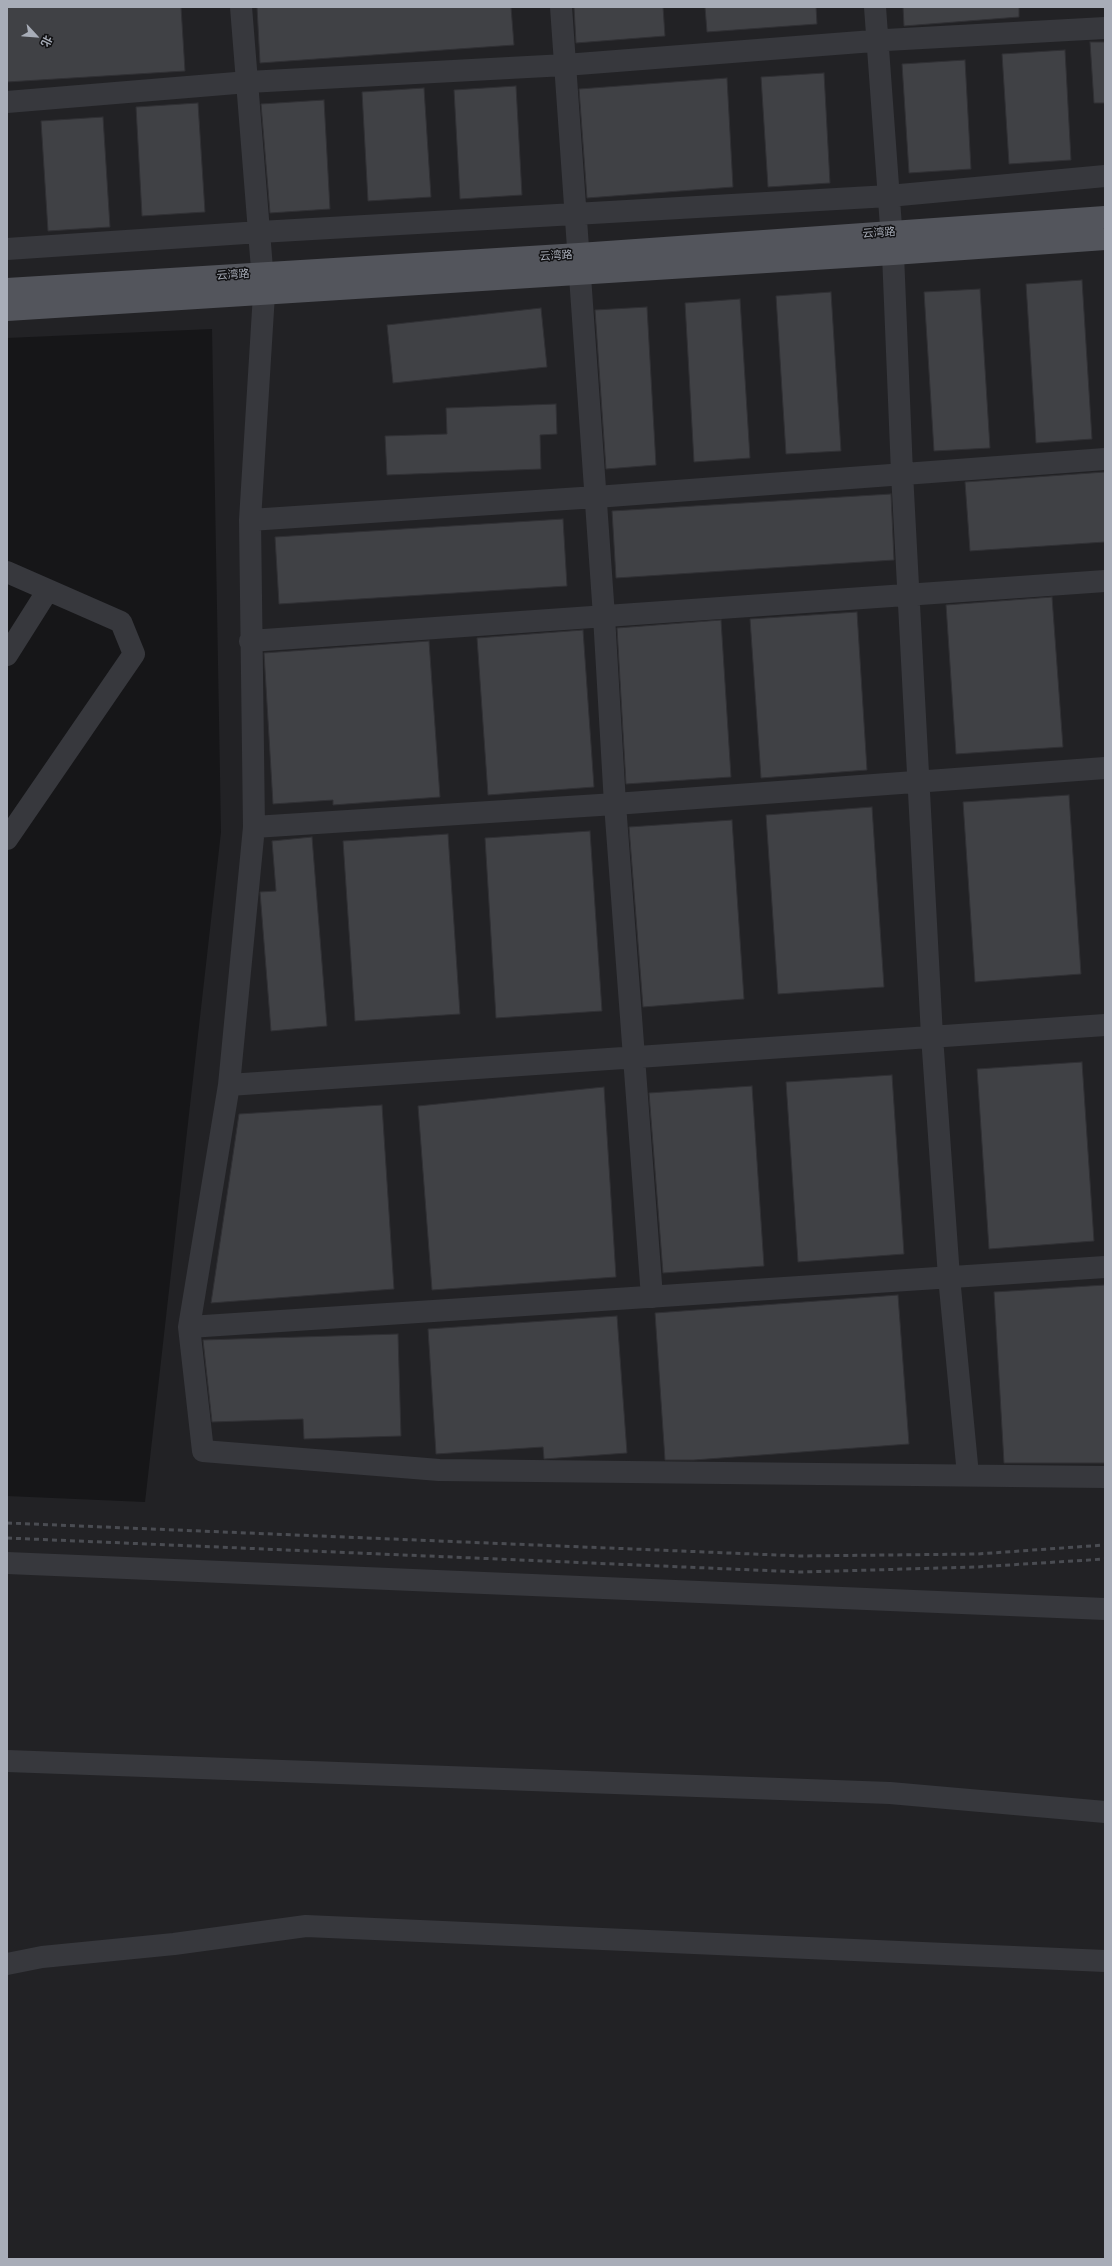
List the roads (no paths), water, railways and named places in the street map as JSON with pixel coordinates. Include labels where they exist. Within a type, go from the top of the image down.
[{"type":"main road","name":"云湾路","points":[[580,264],[891,232],[1105,217]]},
{"type":"main road","name":"云湾路","points":[[7,310],[264,284],[580,264],[893,254],[1105,238]]},
{"type":"main road","name":"云湾路","points":[[7,289],[264,284]]},
{"type":"street","points":[[241,7],[264,284],[250,520],[250,641],[254,827],[229,1085],[189,1327],[203,1451],[439,1470],[1105,1477]]},
{"type":"street","points":[[561,7],[596,497],[615,804],[636,1057],[652,1296]]},
{"type":"street","points":[[875,7],[893,254],[902,473],[932,1036],[948,1277],[968,1475]]},
{"type":"street","points":[[7,102],[248,82],[565,66],[878,42],[1105,28]]},
{"type":"street","points":[[7,249],[260,232],[889,196],[1105,176]]},
{"type":"street","points":[[250,520],[596,497],[1105,459]]},
{"type":"street","points":[[7,572],[121,622],[134,654],[7,839]]},
{"type":"street","points":[[250,641],[1105,580]]},
{"type":"street","points":[[7,655],[48,590]]},
{"type":"street","points":[[254,827],[615,804],[1105,768]]},
{"type":"street","points":[[229,1085],[1105,1025]]},
{"type":"street","points":[[189,1327],[1105,1267]]},
{"type":"street","points":[[7,1563],[1105,1609]]},
{"type":"street","points":[[7,1761],[890,1793],[1105,1812]]},
{"type":"street","points":[[7,1964],[42,1957],[174,1944],[306,1926],[1105,1961]]},
{"type":"railway","points":[[7,1523],[801,1556],[977,1554],[1105,1545]]},
{"type":"railway","points":[[7,1538],[801,1572],[977,1567],[1105,1559]]}]
